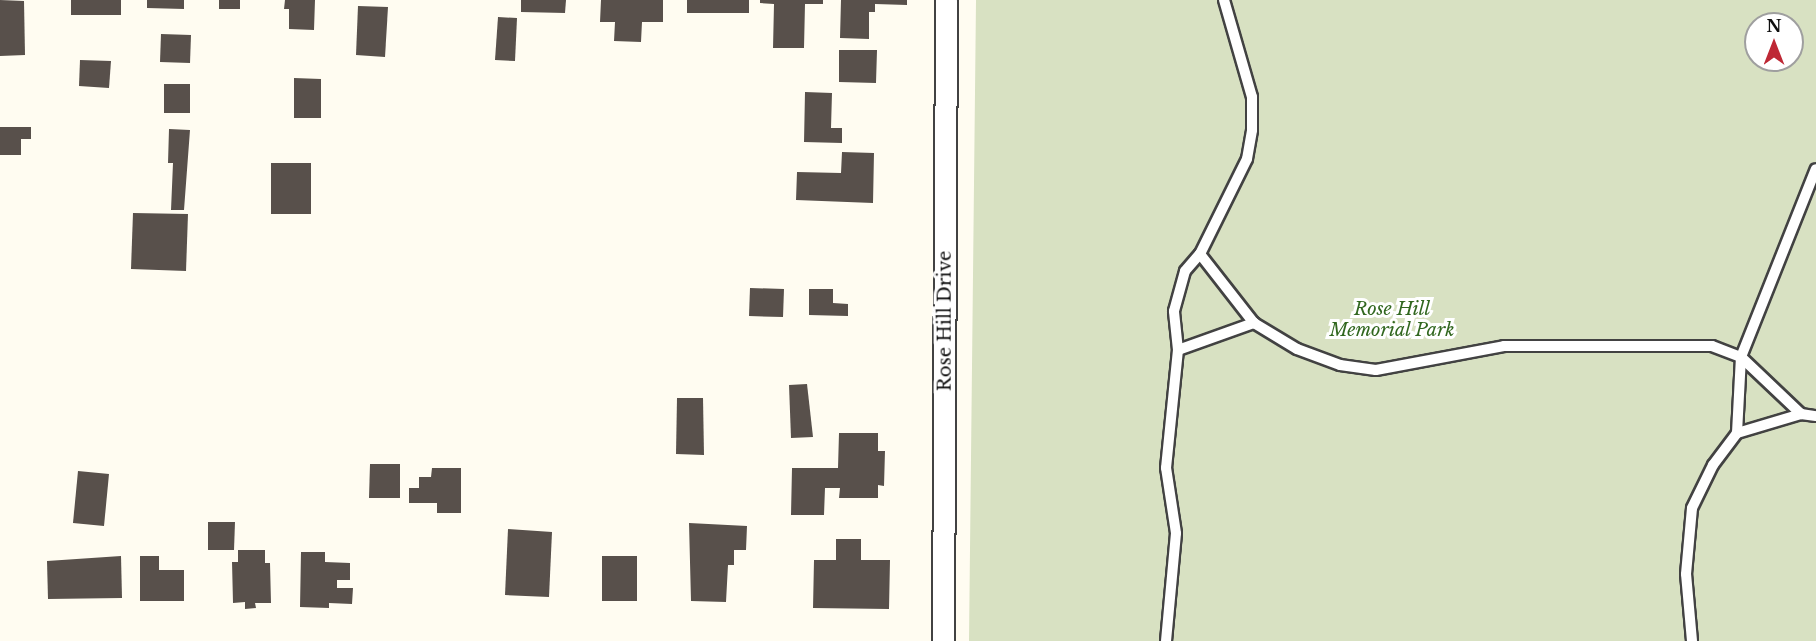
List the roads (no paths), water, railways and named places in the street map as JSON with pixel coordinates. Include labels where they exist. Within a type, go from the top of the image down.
[{"type":"street","name":"Rose Hill Drive","points":[[943,641],[946,0]]},
{"type":"lane","points":[[1166,641],[1176,532],[1166,468],[1178,350],[1174,311],[1185,272],[1200,254],[1247,159],[1252,130],[1252,97],[1224,0]]},
{"type":"lane","points":[[1692,641],[1686,574],[1692,508],[1713,465],[1737,433],[1741,357],[1816,170]]},
{"type":"lane","points":[[1200,254],[1254,323],[1297,349],[1340,365],[1365,370],[1504,346],[1666,343],[1712,346],[1741,357],[1801,414]]},
{"type":"lane","points":[[1178,350],[1254,323]]},
{"type":"lane","points":[[1737,433],[1801,414],[1816,416]]},
{"type":"park label","name":"Rose Hill Memorial Park","points":[[1392,320]]}]
